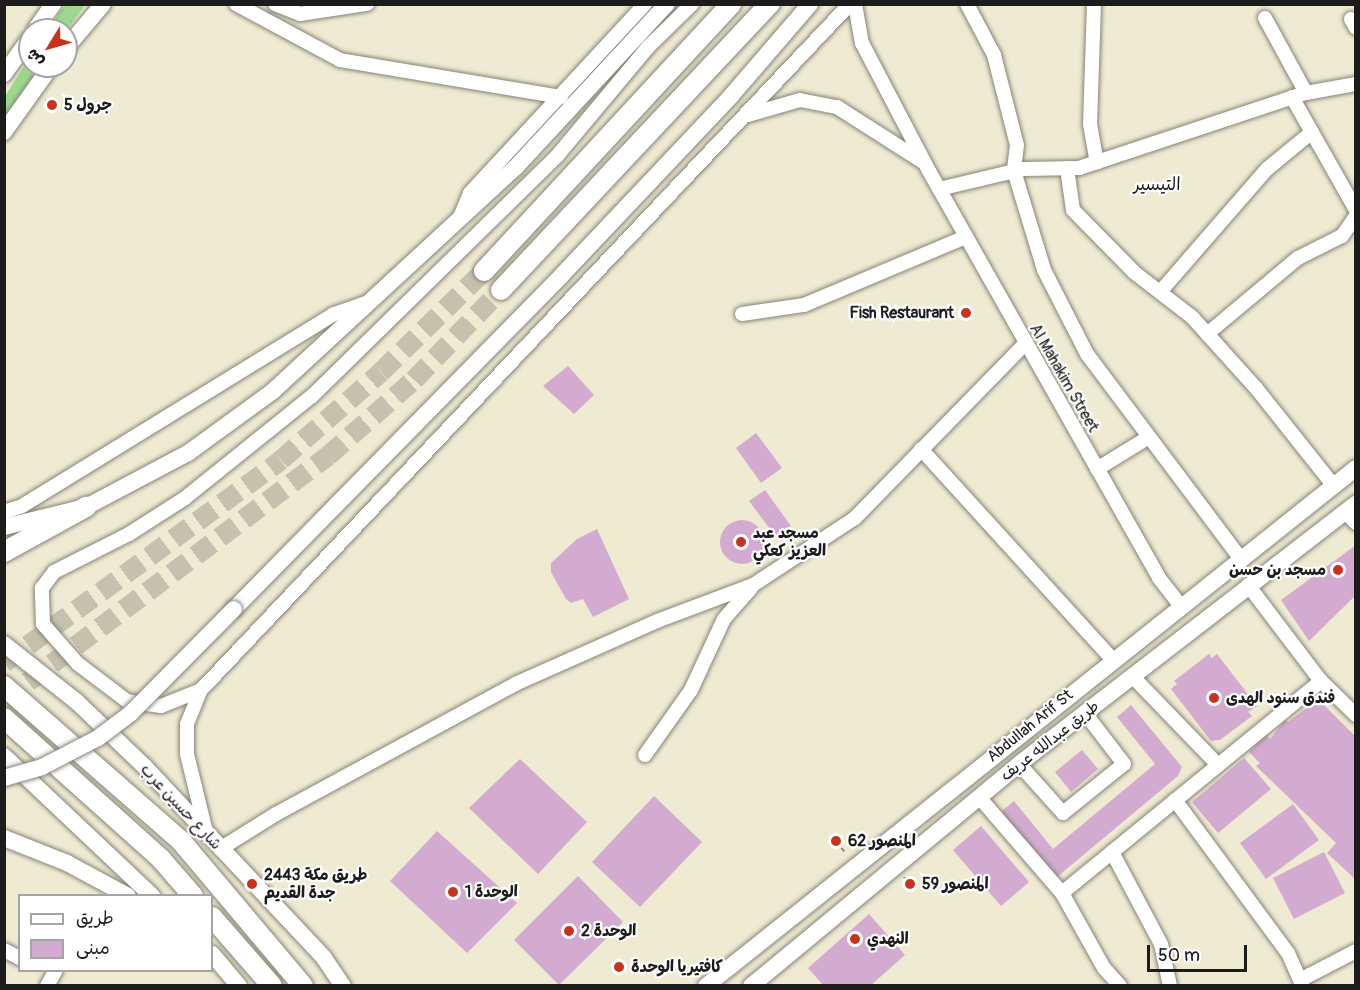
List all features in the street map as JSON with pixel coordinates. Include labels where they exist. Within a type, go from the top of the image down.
[{"type":"highway","points":[[484,271],[731,4]]},
{"type":"highway","points":[[501,290],[770,4]]},
{"type":"highway","points":[[4,552],[86,507]]},
{"type":"highway","points":[[4,686],[181,841],[303,986]]},
{"type":"highway","points":[[4,718],[161,859],[191,894]]},
{"type":"highway","points":[[213,918],[272,986]]},
{"type":"main road","points":[[43,18],[53,4]]},
{"type":"main road","points":[[78,34],[103,4]]},
{"type":"main road","points":[[4,527],[86,507],[188,453],[273,391],[457,224],[568,113],[666,4]]},
{"type":"main road","points":[[4,778],[42,767],[98,738],[131,713],[561,276],[731,96],[810,4]]},
{"type":"main road","points":[[4,74],[18,55]]},
{"type":"main road","points":[[4,132],[42,78]]},
{"type":"main road","name":"Abdullah Arif St","points":[[706,986],[1356,468]]},
{"type":"main road","name":"طريق عبدالله عريف","points":[[751,986],[1019,764],[1248,585],[1352,513]]},
{"type":"main road","points":[[1237,562],[1248,585]]},
{"type":"main road","name":"شارع حسين عرب","points":[[4,644],[76,701],[144,766],[324,958],[343,986]]},
{"type":"main road","points":[[4,756],[150,894]]},
{"type":"main road","points":[[4,838],[67,863],[118,893]]},
{"type":"main road","points":[[213,955],[239,986]]},
{"type":"street","points":[[236,4],[255,10],[340,60],[561,97]]},
{"type":"street","points":[[275,4],[300,15],[367,4]]},
{"type":"street","points":[[457,224],[470,193],[645,4]]},
{"type":"street","points":[[201,690],[161,706],[127,701],[78,664],[43,624],[42,588],[54,572],[129,534],[185,498],[312,396],[549,164],[648,47],[692,4]]},
{"type":"street","points":[[206,834],[187,754],[187,724],[201,690],[850,4]]},
{"type":"street","name":"Al Mahakim Street","points":[[855,4],[861,43],[924,163],[1159,578],[1182,606]]},
{"type":"street","points":[[1094,4],[1090,123],[1097,162]]},
{"type":"street","points":[[972,5],[994,55],[1017,145],[1014,171],[1044,270],[1087,354],[1149,436],[1237,562]]},
{"type":"street","points":[[1265,18],[1306,93]]},
{"type":"street","points":[[939,189],[1014,171],[1067,168],[1097,162],[1292,97],[1356,84]]},
{"type":"street","points":[[1292,97],[1356,210]]},
{"type":"street","points":[[746,116],[800,100],[837,107],[924,163]]},
{"type":"street","points":[[1160,292],[1267,169],[1312,132]]},
{"type":"street","points":[[1067,168],[1073,210],[1135,273],[1207,334],[1256,388],[1334,486]]},
{"type":"street","points":[[1207,334],[1298,258],[1342,236],[1356,216]]},
{"type":"street","points":[[742,314],[804,305],[966,237]]},
{"type":"street","points":[[4,512],[22,506],[334,314],[371,302]]},
{"type":"street","points":[[220,849],[276,814],[515,684],[657,621],[753,585],[855,518],[1025,344]]},
{"type":"street","points":[[1097,469],[1149,436]]},
{"type":"street","points":[[921,449],[1113,660]]},
{"type":"street","points":[[645,754],[691,690],[724,619],[753,585]]},
{"type":"street","points":[[1248,585],[1322,681],[1356,715]]},
{"type":"street","points":[[1132,676],[1218,765]]},
{"type":"street","points":[[1062,893],[1322,681]]},
{"type":"street","points":[[1019,764],[1063,813],[1124,764],[1085,713]]},
{"type":"street","points":[[980,797],[1062,893],[1104,968],[1120,986]]},
{"type":"street","points":[[1175,800],[1288,953],[1301,983],[1356,951]]},
{"type":"street","points":[[1112,852],[1161,944],[1170,986]]},
{"type":"street","points":[[4,950],[18,957]]},
{"type":"path","points":[[836,841],[855,866]]},
{"type":"green space","points":[[65,5],[85,5],[76,18],[56,18]]},
{"type":"green space","points":[[18,76],[18,78],[33,78],[5,117],[5,96]]},
{"type":"building","points":[[568,366],[594,395],[574,414],[543,386]]},
{"type":"building","points":[[756,433],[782,468],[761,483],[736,448]]},
{"type":"building","points":[[765,490],[791,526],[776,537],[749,501]]},
{"type":"building","name":"مسجد عبد العزيز كعكي","points":[[742,520],[757,527],[764,542],[757,557],[742,564],[727,557],[720,542],[727,527]]},
{"type":"building","points":[[597,529],[629,599],[593,617],[583,599],[571,603],[566,599],[551,572],[551,563],[577,539]]},
{"type":"building","name":"مسجد بن حسن","points":[[1356,545],[1356,595],[1309,641],[1281,600]]},
{"type":"building","name":"فندق سنود الهدى","points":[[1209,654],[1212,658],[1217,654],[1257,706],[1248,712],[1252,716],[1220,740],[1211,741],[1171,689],[1177,684],[1174,681]]},
{"type":"building","points":[[1318,699],[1356,737],[1354,878],[1327,853],[1336,843],[1256,766],[1260,763],[1249,752],[1266,735],[1270,739],[1285,720],[1288,722]]},
{"type":"building","points":[[1131,705],[1182,767],[1178,776],[1051,882],[996,816],[1014,801],[1053,849],[1155,764],[1117,717]]},
{"type":"building","points":[[1082,750],[1098,769],[1071,792],[1055,772]]},
{"type":"building","points":[[1244,758],[1271,789],[1218,833],[1192,802]]},
{"type":"building","points":[[520,759],[587,822],[538,874],[469,808]]},
{"type":"building","points":[[654,796],[702,842],[640,907],[592,862]]},
{"type":"building","points":[[1293,804],[1319,840],[1266,879],[1240,843]]},
{"type":"building","points":[[981,826],[1029,882],[1001,906],[953,850]]},
{"type":"building","name":"الوحدة 1","points":[[437,831],[517,903],[467,953],[390,881]]},
{"type":"building","points":[[1324,852],[1345,893],[1294,919],[1273,878]]},
{"type":"building","name":"الوحدة 2","points":[[578,876],[623,922],[559,985],[514,940]]},
{"type":"building","points":[[869,914],[905,955],[870,986],[824,986],[808,968]]},
{"type":"tunnel","points":[[4,663],[281,460],[381,372],[484,271]]},
{"type":"tunnel","points":[[4,700],[328,456],[414,380],[501,290]]},
{"type":"place","name":"جرول 5","points":[[52,105]]},
{"type":"place","name":"Fish Restaurant","points":[[966,313]]},
{"type":"place","name":"مسجد عبد العزيز كعكي","points":[[741,542]]},
{"type":"place","name":"مسجد بن حسن","points":[[1338,570]]},
{"type":"place","name":"فندق سنود الهدى","points":[[1214,698]]},
{"type":"place","name":"المنصور 62","points":[[836,841]]},
{"type":"place","name":"2443 طريق مكة جدة القديم","points":[[252,884]]},
{"type":"place","name":"المنصور 59","points":[[910,884]]},
{"type":"place","name":"الوحدة 1","points":[[453,892]]},
{"type":"place","name":"الوحدة 2","points":[[569,931]]},
{"type":"place","name":"النهدي","points":[[855,939]]},
{"type":"place","name":"كافتيريا الوحدة","points":[[619,967]]},
{"type":"district","name":"التيسير","points":[[1157,185]]}]
